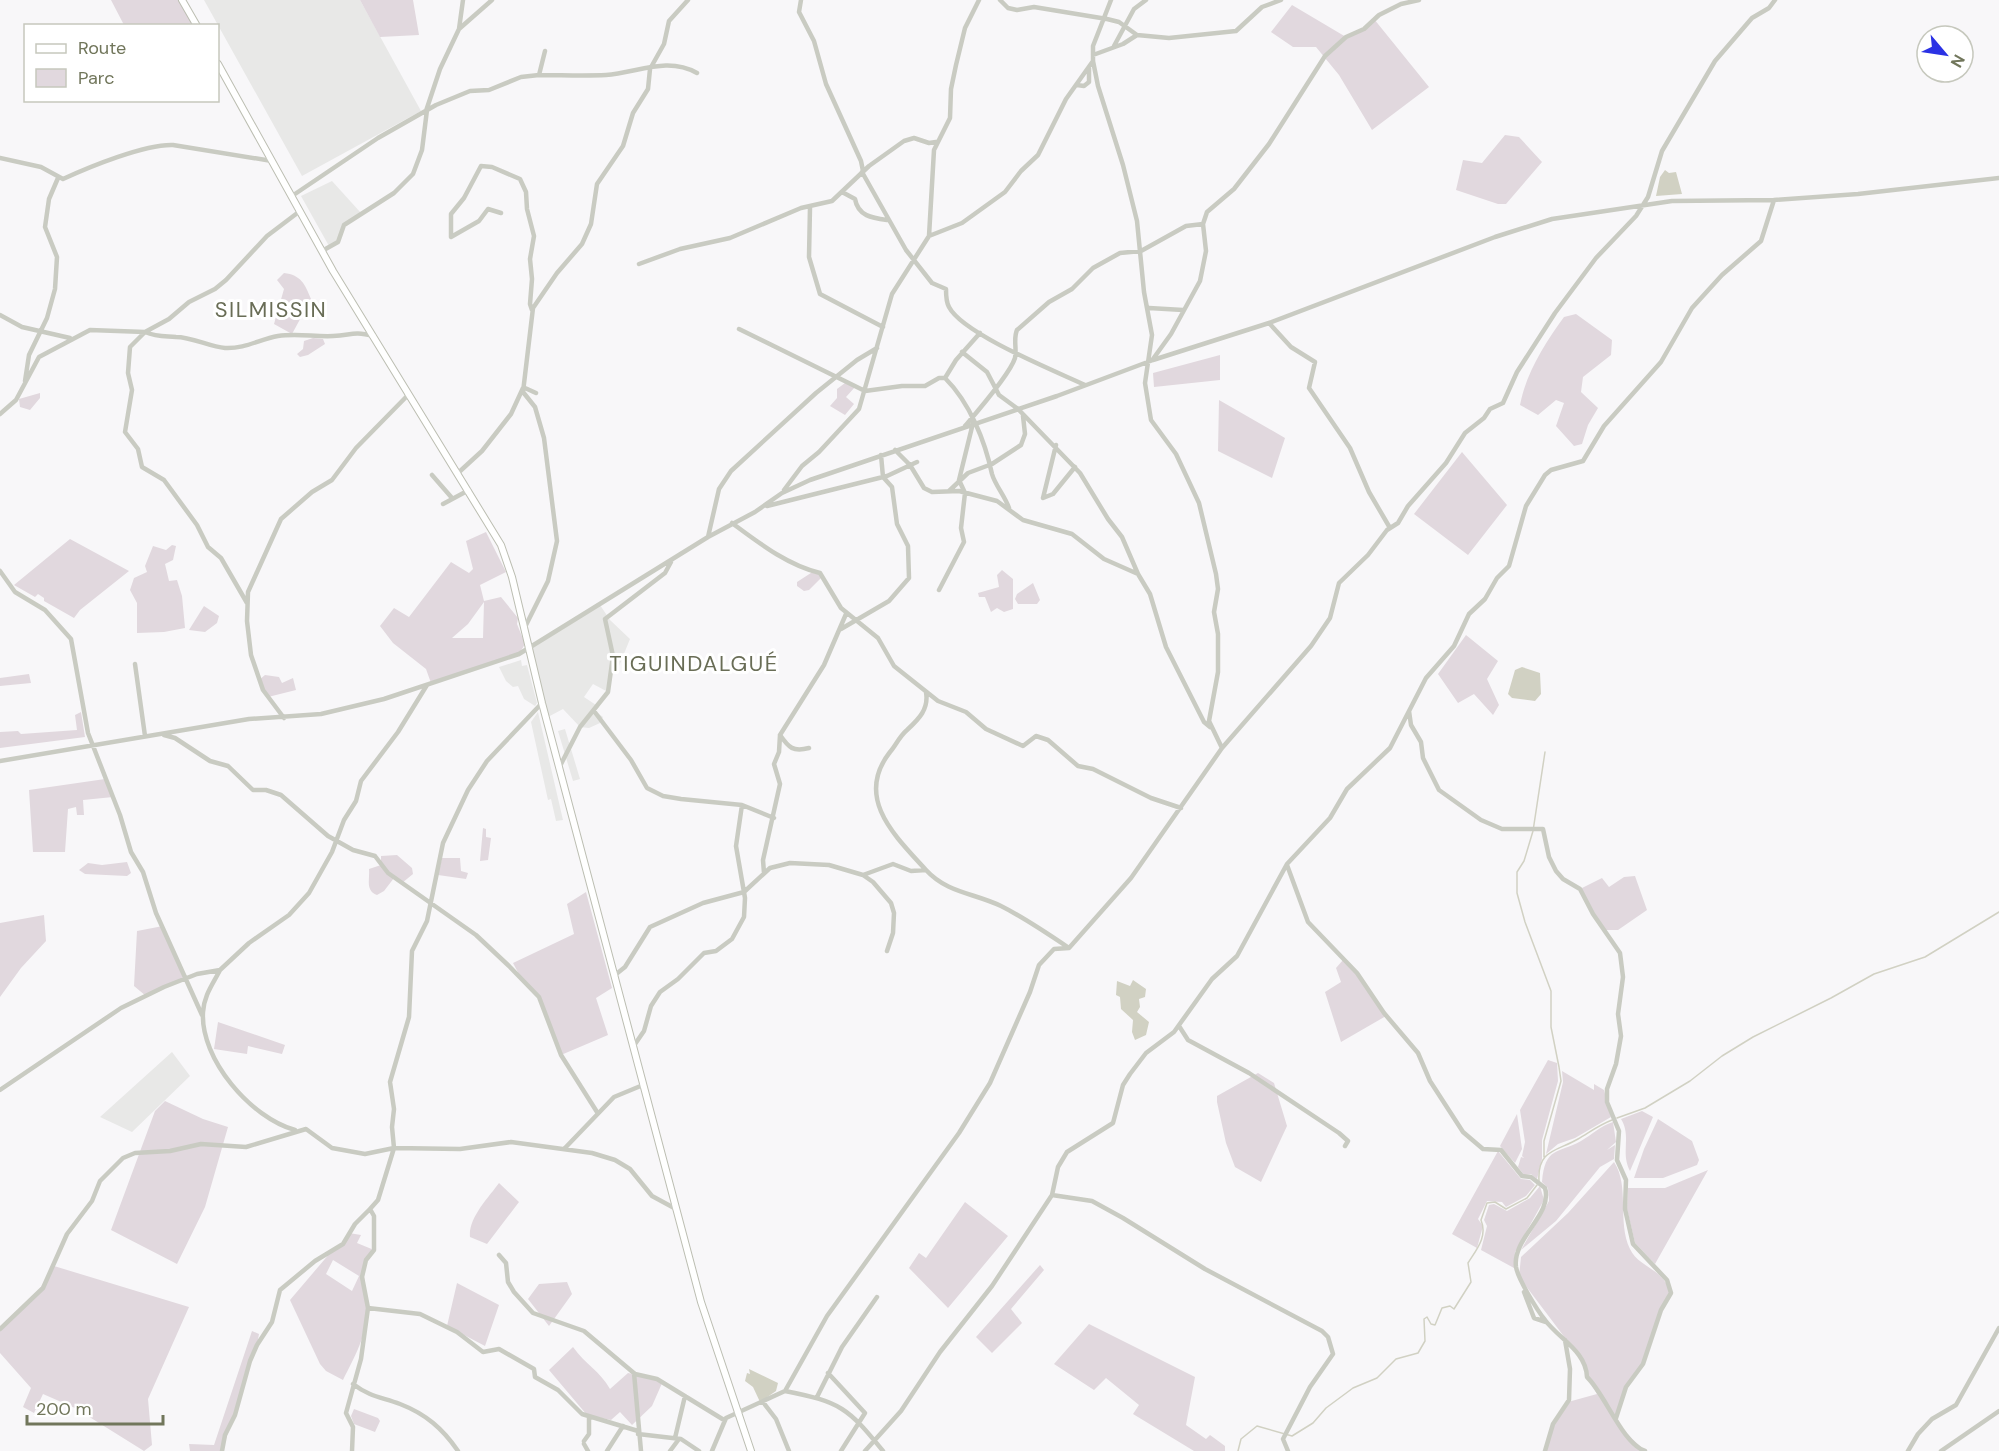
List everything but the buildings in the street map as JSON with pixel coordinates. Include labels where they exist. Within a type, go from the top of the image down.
[{"type":"street","points":[[182,0],[196,24]]},
{"type":"street","points":[[322,251],[338,242],[344,225],[394,193],[413,174],[422,150],[427,111],[440,69],[459,28],[463,0]]},
{"type":"street","points":[[459,28],[492,0]]},
{"type":"street","points":[[532,310],[587,234],[597,184],[623,146],[633,113],[648,90],[650,69],[664,44],[669,21],[688,0]]},
{"type":"street","points":[[801,0],[799,12],[814,41],[826,84],[861,161],[862,172],[887,220],[932,283],[946,289],[948,307],[980,333],[1015,354],[1085,385]]},
{"type":"street","points":[[782,493],[802,466],[819,452],[860,409],[896,285],[916,260],[928,236],[936,142],[950,118],[954,75],[965,28],[979,0]]},
{"type":"street","points":[[999,0],[1008,8],[1017,10],[1034,8],[1103,18],[1125,25],[1137,35]]},
{"type":"street","points":[[1111,0],[1103,18],[1093,61],[1108,124],[1132,196],[1141,251],[1143,282],[1152,335],[1151,361],[1146,383],[1151,420],[1176,454],[1199,503],[1216,574],[1218,589],[1214,612],[1218,634],[1218,665],[1210,707],[1210,727]]},
{"type":"street","points":[[1114,47],[1134,9],[1146,0]]},
{"type":"street","points":[[1093,55],[1137,35],[1169,38],[1236,31],[1262,7],[1281,0]]},
{"type":"street","points":[[1151,361],[1171,334],[1200,281],[1206,251],[1203,224],[1207,212],[1234,189],[1269,144],[1325,56],[1346,37],[1364,29],[1379,15],[1401,4],[1419,0]]},
{"type":"street","points":[[712,1451],[724,1420],[785,1391],[827,1316],[959,1134],[990,1083],[1030,992],[1039,965],[1054,950],[1069,948],[1131,878],[1222,748],[1311,646],[1330,618],[1340,584],[1446,464],[1465,433],[1484,418],[1490,409],[1503,403],[1517,372],[1555,312],[1596,258],[1628,227],[1648,197],[1662,151],[1715,61],[1752,18],[1769,9],[1775,0]]},
{"type":"street","points":[[539,75],[545,51]]},
{"type":"street","points":[[928,236],[969,219],[1005,192],[1044,148],[1066,99],[1093,61]]},
{"type":"street","points":[[292,196],[378,138],[470,91],[489,90],[521,77],[608,75],[644,67],[650,69],[676,64],[697,73]]},
{"type":"street","points":[[219,66],[322,251],[501,545],[701,1302],[751,1451]]},
{"type":"street","points":[[639,264],[680,249],[730,238],[810,207],[832,201],[862,172],[909,139],[936,142]]},
{"type":"street","points":[[0,158],[41,167],[63,179],[95,163],[113,160],[158,145],[173,145],[272,161]]},
{"type":"street","points":[[501,213],[488,209],[479,221],[451,237],[451,214],[464,198],[481,166],[492,167],[520,179],[526,192],[527,209],[534,236],[530,259],[532,310],[523,392],[535,407],[544,438],[557,541],[548,581],[524,629]]},
{"type":"street","points":[[24,386],[29,355],[47,318],[56,289],[57,257],[45,227],[49,199],[58,178]]},
{"type":"street","points":[[972,421],[1018,409],[1151,361],[1269,323],[1528,226],[1569,215],[1643,204],[1774,200],[1858,194],[1999,178]]},
{"type":"street","points":[[842,192],[855,199],[864,215],[887,220]]},
{"type":"street","points":[[865,1451],[901,1411],[940,1352],[992,1286],[1052,1195],[1058,1167],[1067,1152],[1113,1123],[1126,1080],[1146,1053],[1179,1026],[1212,979],[1237,956],[1287,864],[1300,847],[1330,818],[1347,789],[1390,748],[1426,678],[1454,646],[1469,614],[1485,599],[1497,578],[1509,566],[1526,506],[1545,475],[1551,470],[1583,461],[1604,426],[1661,362],[1692,308],[1722,275],[1761,241],[1774,200]]},
{"type":"street","points":[[810,207],[809,257],[820,294],[883,327]]},
{"type":"street","points":[[247,603],[236,580],[221,558],[208,547],[197,525],[170,488],[159,475],[142,467],[138,449],[126,432],[126,419],[132,390],[128,373],[130,347],[145,332],[169,319],[189,302],[215,289],[232,275],[267,236],[300,211]]},
{"type":"street","points":[[0,761],[249,718],[284,718],[327,713],[427,685],[529,650],[782,493],[810,480],[965,426],[972,421],[997,388],[1015,354],[1017,330],[1049,302],[1065,294],[1093,268],[1120,253],[1141,251],[1186,226],[1203,224]]},
{"type":"street","points":[[1149,308],[1183,310]]},
{"type":"street","points":[[0,315],[22,327],[70,338]]},
{"type":"street","points":[[1269,323],[1291,347],[1314,361],[1309,388],[1335,430],[1350,448],[1378,509],[1390,528]]},
{"type":"street","points":[[739,329],[865,392],[902,386],[925,386],[939,378],[945,378],[961,397],[992,464],[992,476],[1009,508]]},
{"type":"street","points":[[0,414],[15,402],[39,357],[61,347],[70,338],[90,330],[145,332],[167,338],[175,336],[216,344],[222,348],[250,346],[279,336],[302,334],[333,336],[354,332],[374,336]]},
{"type":"street","points":[[945,378],[962,352],[980,333]]},
{"type":"street","points":[[708,537],[719,489],[727,476],[835,377],[877,348]]},
{"type":"street","points":[[962,352],[987,372],[999,395],[1018,409],[1075,467],[1122,537],[1138,574],[1146,586],[1175,666],[1204,722],[1210,727],[1222,748]]},
{"type":"street","points":[[525,386],[536,393]]},
{"type":"street","points":[[458,473],[482,451],[511,414],[525,386]]},
{"type":"street","points":[[284,718],[263,690],[251,655],[247,603],[252,581],[281,519],[312,492],[332,480],[356,448],[409,394]]},
{"type":"street","points":[[948,492],[968,472],[992,464],[1012,452],[1025,440],[1023,416]]},
{"type":"street","points":[[939,590],[964,542],[962,528],[965,493],[959,480],[972,421]]},
{"type":"street","points":[[1056,446],[1043,498],[1053,494],[1075,467]]},
{"type":"street","points":[[895,450],[910,465],[924,488],[932,492],[965,493],[997,501],[1023,520],[1072,534],[1104,559],[1138,574]]},
{"type":"street","points":[[841,629],[889,601],[910,576],[908,546],[897,524],[892,487],[883,477],[881,455]]},
{"type":"street","points":[[761,508],[883,477],[917,462]]},
{"type":"street","points":[[432,475],[452,498]]},
{"type":"street","points":[[443,504],[469,490]]},
{"type":"street","points":[[732,523],[771,551],[807,570],[820,573],[830,594],[846,614],[877,637],[894,666],[945,705],[966,711],[986,729],[1010,741],[1026,746],[1032,738],[1039,736],[1078,766],[1093,769],[1151,798],[1181,808]]},
{"type":"street","points":[[559,768],[580,727],[608,692],[613,665],[605,619],[665,573],[671,562]]},
{"type":"street","points":[[0,571],[15,592],[45,610],[71,639],[92,745],[120,815],[131,852],[142,872],[156,913],[202,1015],[212,1054],[236,1090],[267,1116],[297,1131]]},
{"type":"street","points":[[764,873],[763,864],[780,784],[774,765],[779,752],[780,735],[824,665],[846,614]]},
{"type":"street","points":[[135,664],[145,736]]},
{"type":"street","points":[[202,1015],[206,995],[220,970],[249,943],[282,922],[309,893],[337,840],[344,820],[356,801],[361,781],[398,732],[427,685]]},
{"type":"street","points":[[926,692],[927,705],[919,718],[881,762],[875,793],[879,810],[890,827],[935,880],[951,890],[998,905],[1069,948]]},
{"type":"street","points":[[222,1451],[225,1435],[236,1414],[250,1361],[272,1322],[280,1290],[315,1261],[343,1244],[354,1224],[378,1200],[394,1148],[392,1127],[394,1109],[390,1082],[408,1017],[412,951],[427,921],[443,843],[468,790],[498,747],[524,724],[542,703]]},
{"type":"street","points":[[594,711],[631,760],[647,788],[663,796],[742,805],[774,818]]},
{"type":"street","points":[[1409,711],[1411,725],[1421,742],[1423,758],[1438,790],[1480,820],[1502,829],[1543,829],[1549,857],[1556,871],[1563,879],[1580,889],[1593,914],[1620,953],[1623,977],[1618,1014],[1621,1036],[1616,1064],[1607,1089],[1608,1102],[1619,1131],[1617,1160],[1626,1180],[1624,1202],[1633,1244],[1666,1280],[1671,1293],[1661,1310],[1643,1364],[1626,1387],[1616,1418]]},
{"type":"street","points":[[158,734],[175,738],[210,761],[228,766],[253,790],[266,790],[281,795],[320,831],[353,850],[372,854],[388,873],[431,901],[447,916],[476,935],[539,997],[561,1055],[597,1112]]},
{"type":"street","points":[[780,735],[789,747],[795,750],[809,748]]},
{"type":"street","points":[[633,1047],[644,1031],[651,1006],[660,992],[678,979],[704,953],[716,951],[732,939],[744,917],[744,892],[736,846],[742,805]]},
{"type":"street","points":[[615,975],[625,967],[650,927],[704,903],[744,892],[764,873],[777,865],[797,862],[829,865],[863,875],[889,900],[894,913],[893,933],[887,951]]},
{"type":"street","points":[[863,875],[893,864],[911,871],[926,870]]},
{"type":"street","points":[[1287,864],[1308,922],[1357,973],[1384,1013],[1418,1053],[1430,1081],[1463,1132],[1483,1149],[1501,1150],[1522,1176],[1533,1178],[1545,1188],[1546,1200],[1517,1252],[1516,1265],[1519,1276],[1548,1323],[1565,1339],[1587,1367],[1587,1377],[1595,1385],[1598,1394],[1639,1449],[1645,1451]]},
{"type":"street","points":[[0,1090],[121,1008],[187,978],[220,970]]},
{"type":"street","points":[[1179,1026],[1188,1040],[1249,1073],[1339,1133],[1348,1142],[1345,1146]]},
{"type":"street","points":[[565,1148],[597,1112],[620,1092],[643,1085]]},
{"type":"street","points":[[0,1329],[42,1288],[67,1234],[92,1201],[100,1181],[123,1158],[135,1153],[170,1151],[201,1144],[246,1147],[306,1129],[332,1148],[365,1154],[394,1148],[460,1149],[511,1142],[565,1148],[604,1156],[623,1164],[636,1173],[652,1196],[676,1209]]},
{"type":"street","points":[[1052,1195],[1092,1201],[1144,1229],[1212,1273],[1274,1303],[1325,1333],[1333,1354],[1310,1387],[1286,1429],[1282,1439],[1288,1451]]},
{"type":"street","points":[[352,1451],[353,1427],[346,1413],[361,1359],[368,1308],[363,1277],[375,1240],[374,1216],[370,1209]]},
{"type":"street","points":[[499,1255],[506,1263],[508,1282],[529,1310],[584,1331],[589,1339],[634,1372],[657,1379],[712,1416],[724,1420]]},
{"type":"street","points":[[1524,1292],[1534,1318],[1548,1323]]},
{"type":"street","points":[[817,1397],[842,1347],[877,1298]]},
{"type":"street","points":[[368,1308],[420,1314],[457,1332],[483,1352],[495,1348],[510,1354],[534,1369],[535,1377],[558,1389],[576,1410],[589,1417],[623,1426],[638,1433],[677,1439],[699,1451]]},
{"type":"street","points":[[1908,1451],[1918,1434],[1932,1419],[1956,1405],[1999,1328]]},
{"type":"street","points":[[1545,1451],[1553,1424],[1569,1400],[1570,1369],[1565,1339]]},
{"type":"street","points":[[634,1372],[641,1451]]},
{"type":"street","points":[[828,1373],[864,1411],[860,1422],[841,1451]]},
{"type":"street","points":[[353,1384],[371,1397],[401,1404],[436,1423],[458,1451]]},
{"type":"street","points":[[785,1391],[817,1397],[842,1407],[860,1422],[883,1451]]},
{"type":"street","points":[[670,1451],[677,1439],[685,1396]]},
{"type":"street","points":[[763,1402],[776,1419],[789,1451]]},
{"type":"street","points":[[1941,1451],[1999,1411]]},
{"type":"street","points":[[588,1451],[584,1442],[589,1434],[589,1417]]},
{"type":"street","points":[[607,1451],[623,1426]]},
{"type":"shaded area","points":[[204,0],[360,0],[421,111],[302,176]]},
{"type":"shaded area","points":[[1665,170],[1669,173],[1676,172],[1682,194],[1656,196],[1660,177]]},
{"type":"shaded area","points":[[332,181],[361,213],[342,225],[338,242],[329,246],[301,196]]},
{"type":"shaded area","points":[[600,605],[610,620],[630,639],[619,666],[613,666],[608,692],[593,684],[584,697],[599,707],[595,711],[603,717],[600,723],[589,728],[580,727],[563,709],[546,718],[529,650]]},
{"type":"shaded area","points":[[521,660],[522,666],[527,665],[537,703],[535,706],[524,699],[518,686],[513,687],[506,681],[499,667]]},
{"type":"shaded area","points":[[1522,667],[1540,673],[1541,694],[1535,701],[1512,698],[1508,694],[1515,670]]},
{"type":"shaded area","points":[[538,712],[563,820],[556,821],[551,799],[548,800],[531,722]]},
{"type":"shaded area","points":[[565,729],[580,779],[573,781],[558,731]]},
{"type":"shaded area","points":[[1133,980],[1146,989],[1145,997],[1139,999],[1140,1007],[1137,1012],[1149,1022],[1146,1035],[1135,1040],[1132,1032],[1133,1020],[1121,1009],[1120,997],[1116,995],[1117,981],[1130,986]]},
{"type":"shaded area","points":[[172,1052],[190,1076],[132,1132],[100,1117]]},
{"type":"shaded area","points":[[749,1369],[778,1383],[776,1391],[760,1402],[753,1387],[745,1381],[747,1373],[750,1374]]},
{"type":"green space","points":[[111,0],[178,0],[192,24],[123,24]]},
{"type":"green space","points":[[360,0],[413,0],[419,35],[380,37]]},
{"type":"green space","points":[[1292,5],[1346,37],[1359,32],[1374,19],[1429,87],[1372,130],[1339,75],[1316,47],[1293,47],[1271,32]]},
{"type":"green space","points":[[1505,135],[1519,137],[1542,162],[1506,204],[1498,204],[1456,190],[1463,160],[1482,163]]},
{"type":"green space","points":[[284,273],[302,281],[311,299],[292,334],[274,324],[284,289],[277,280]]},
{"type":"green space","points":[[1576,314],[1612,340],[1611,355],[1583,377],[1581,392],[1598,408],[1588,425],[1582,444],[1574,446],[1556,426],[1564,403],[1556,400],[1538,415],[1520,405],[1527,381],[1543,348],[1564,317]]},
{"type":"green space","points":[[313,338],[323,339],[325,344],[308,355],[300,357],[297,354],[303,349],[304,341]]},
{"type":"green space","points":[[1220,355],[1220,380],[1154,387],[1153,373]]},
{"type":"green space","points":[[845,383],[855,387],[846,397],[854,404],[845,415],[830,406],[837,398],[837,389]]},
{"type":"green space","points":[[40,393],[40,398],[30,410],[20,407],[19,399]]},
{"type":"green space","points":[[1219,400],[1285,438],[1272,478],[1218,451]]},
{"type":"green space","points":[[1462,452],[1507,505],[1468,555],[1414,514]]},
{"type":"green space","points":[[486,532],[506,572],[480,585],[484,601],[501,597],[518,618],[517,624],[525,644],[519,654],[431,683],[426,669],[393,643],[380,626],[394,608],[409,617],[451,562],[469,573],[473,569],[466,541]],"holes":[[[484,602],[483,638],[452,638],[468,624]]]},
{"type":"green space","points":[[70,539],[129,571],[80,610],[74,618],[44,601],[44,598],[38,594],[35,597],[14,585]]},
{"type":"green space","points":[[172,545],[176,546],[173,560],[165,564],[169,581],[177,580],[182,596],[185,628],[164,632],[137,633],[137,603],[130,590],[134,578],[147,572],[145,566],[153,546],[166,550]]},
{"type":"green space","points":[[1002,570],[1013,579],[1013,609],[1004,612],[997,608],[991,612],[985,597],[979,597],[978,593],[999,587],[997,575]]},
{"type":"green space","points":[[814,571],[822,577],[809,590],[804,591],[797,586],[797,582]]},
{"type":"green space","points":[[1033,583],[1040,600],[1037,604],[1018,604],[1015,599],[1017,594]]},
{"type":"green space","points":[[204,606],[219,616],[217,623],[205,632],[189,630]]},
{"type":"green space","points":[[1466,635],[1498,661],[1487,679],[1499,705],[1493,715],[1474,694],[1458,703],[1438,674]]},
{"type":"green space","points":[[29,674],[31,683],[0,686],[0,678]]},
{"type":"green space","points":[[265,675],[279,677],[282,683],[293,678],[296,690],[268,697],[259,680]]},
{"type":"green space","points":[[81,712],[85,737],[0,748],[0,732],[18,731],[21,734],[77,730],[75,715]]},
{"type":"green space","points":[[105,779],[113,797],[83,800],[84,815],[77,815],[76,807],[68,809],[65,852],[33,852],[29,790]]},
{"type":"green space","points":[[483,828],[486,829],[486,837],[491,838],[488,860],[480,861]]},
{"type":"green space","points":[[397,855],[412,868],[413,874],[402,883],[394,878],[384,891],[377,895],[373,893],[369,888],[369,869],[381,865],[381,856]]},
{"type":"green space","points":[[442,858],[460,858],[461,871],[468,873],[466,879],[438,875]]},
{"type":"green space","points":[[127,862],[131,873],[127,876],[85,874],[79,870],[88,863],[102,865]]},
{"type":"green space","points":[[1635,876],[1647,910],[1618,930],[1606,930],[1593,914],[1580,889],[1602,878],[1609,887],[1624,877]]},
{"type":"green space","points":[[586,892],[612,988],[596,998],[608,1035],[561,1055],[539,997],[522,980],[513,963],[574,934],[567,904]]},
{"type":"green space","points":[[44,915],[46,941],[21,968],[0,997],[0,923]]},
{"type":"green space","points":[[163,926],[187,978],[146,996],[134,986],[137,931]]},
{"type":"green space","points":[[1343,960],[1357,973],[1386,1016],[1341,1042],[1325,992],[1341,982],[1336,968]]},
{"type":"green space","points":[[218,1022],[285,1045],[282,1054],[248,1046],[247,1054],[214,1049]]},
{"type":"green space","points":[[1548,1060],[1557,1063],[1558,1081],[1542,1140],[1542,1159],[1537,1179],[1531,1174],[1524,1175],[1518,1167],[1521,1157],[1524,1158],[1522,1156],[1525,1142],[1520,1110]]},
{"type":"green space","points":[[1562,1071],[1594,1090],[1594,1084],[1604,1090],[1611,1117],[1575,1138],[1558,1144],[1546,1154],[1563,1082]]},
{"type":"green space","points":[[1258,1073],[1274,1083],[1287,1126],[1261,1182],[1235,1167],[1226,1143],[1217,1102],[1217,1096]]},
{"type":"green space","points":[[165,1101],[203,1119],[228,1127],[205,1207],[177,1264],[111,1230],[155,1111]]},
{"type":"green space","points":[[1642,1111],[1653,1117],[1630,1171],[1626,1157],[1626,1132],[1621,1119]]},
{"type":"green space","points":[[1517,1114],[1522,1149],[1515,1163],[1500,1146]]},
{"type":"green space","points":[[1658,1119],[1692,1141],[1699,1160],[1697,1165],[1663,1178],[1634,1178],[1644,1149]]},
{"type":"green space","points":[[1613,1122],[1616,1142],[1607,1150],[1615,1145],[1614,1159],[1600,1167],[1556,1221],[1521,1250],[1549,1201],[1548,1188],[1542,1182],[1546,1162],[1559,1150],[1581,1141]]},
{"type":"green space","points":[[1498,1151],[1521,1179],[1530,1180],[1535,1185],[1526,1196],[1506,1207],[1502,1202],[1487,1201],[1478,1219],[1483,1226],[1477,1248],[1452,1234]]},
{"type":"green space","points":[[1614,1162],[1621,1182],[1624,1227],[1630,1249],[1639,1260],[1662,1278],[1671,1293],[1661,1310],[1643,1364],[1629,1381],[1616,1417],[1622,1429],[1645,1451],[1545,1451],[1550,1433],[1568,1402],[1597,1394],[1587,1377],[1587,1367],[1519,1277],[1521,1257],[1568,1213]]},
{"type":"green space","points":[[1708,1170],[1655,1264],[1635,1243],[1627,1209],[1628,1188],[1665,1188]]},
{"type":"green space","points":[[499,1183],[519,1202],[487,1244],[470,1237],[470,1230],[480,1208]]},
{"type":"green space","points":[[1540,1186],[1544,1200],[1515,1252],[1514,1268],[1481,1250],[1487,1226],[1484,1220],[1489,1205],[1494,1204],[1507,1211],[1530,1198]]},
{"type":"green space","points":[[965,1202],[1008,1236],[948,1308],[909,1268],[919,1253],[926,1258]]},
{"type":"green space","points":[[349,1233],[361,1235],[357,1243],[374,1250],[364,1272],[368,1300],[365,1328],[343,1380],[326,1371],[320,1364],[290,1300],[330,1253],[343,1244]],"holes":[[[333,1260],[359,1276],[352,1291],[326,1274]]]},
{"type":"green space","points":[[1040,1265],[1044,1270],[1011,1309],[1022,1323],[992,1353],[976,1337]]},
{"type":"green space","points":[[54,1266],[189,1307],[148,1399],[152,1445],[144,1451],[75,1408],[43,1394],[34,1413],[23,1407],[31,1388],[0,1353],[0,1329],[38,1292]]},
{"type":"green space","points":[[567,1282],[572,1294],[549,1326],[528,1299],[539,1284]]},
{"type":"green space","points":[[457,1283],[499,1305],[485,1346],[447,1326]]},
{"type":"green space","points":[[1089,1324],[1195,1377],[1186,1425],[1206,1439],[1210,1435],[1225,1446],[1225,1451],[1194,1451],[1133,1414],[1139,1405],[1106,1378],[1094,1390],[1054,1364]]},
{"type":"green space","points":[[252,1331],[259,1334],[257,1345],[222,1451],[190,1451],[189,1444],[214,1445]]},
{"type":"green space","points":[[573,1347],[602,1377],[610,1389],[628,1373],[663,1381],[652,1406],[632,1425],[620,1412],[611,1420],[587,1415],[549,1370]]},
{"type":"green space","points":[[354,1409],[378,1418],[380,1421],[375,1432],[354,1424],[351,1416]]},
{"type":"waterway","points":[[1544,1157],[1544,1141],[1561,1081],[1551,1027],[1551,991],[1525,922],[1517,893],[1517,872],[1524,861],[1533,831],[1545,752]]},
{"type":"waterway","points":[[1617,1118],[1645,1108],[1690,1081],[1722,1056],[1753,1037],[1874,974],[1925,957],[1999,912]]},
{"type":"waterway","points":[[1539,1181],[1541,1163],[1550,1152],[1612,1120]]},
{"type":"waterway","points":[[1238,1451],[1241,1439],[1257,1426],[1292,1436],[1313,1423],[1326,1408],[1353,1388],[1377,1378],[1396,1359],[1418,1353],[1425,1341],[1424,1319],[1427,1317],[1431,1324],[1435,1325],[1442,1308],[1450,1306],[1454,1309],[1471,1282],[1468,1263],[1482,1238],[1481,1220],[1487,1203],[1495,1202],[1506,1209],[1527,1198],[1537,1185]]},
{"type":"district","name":"SILMISSIN","points":[[271,309]]},
{"type":"district","name":"TIGUINDALGUÉ","points":[[694,663]]}]
